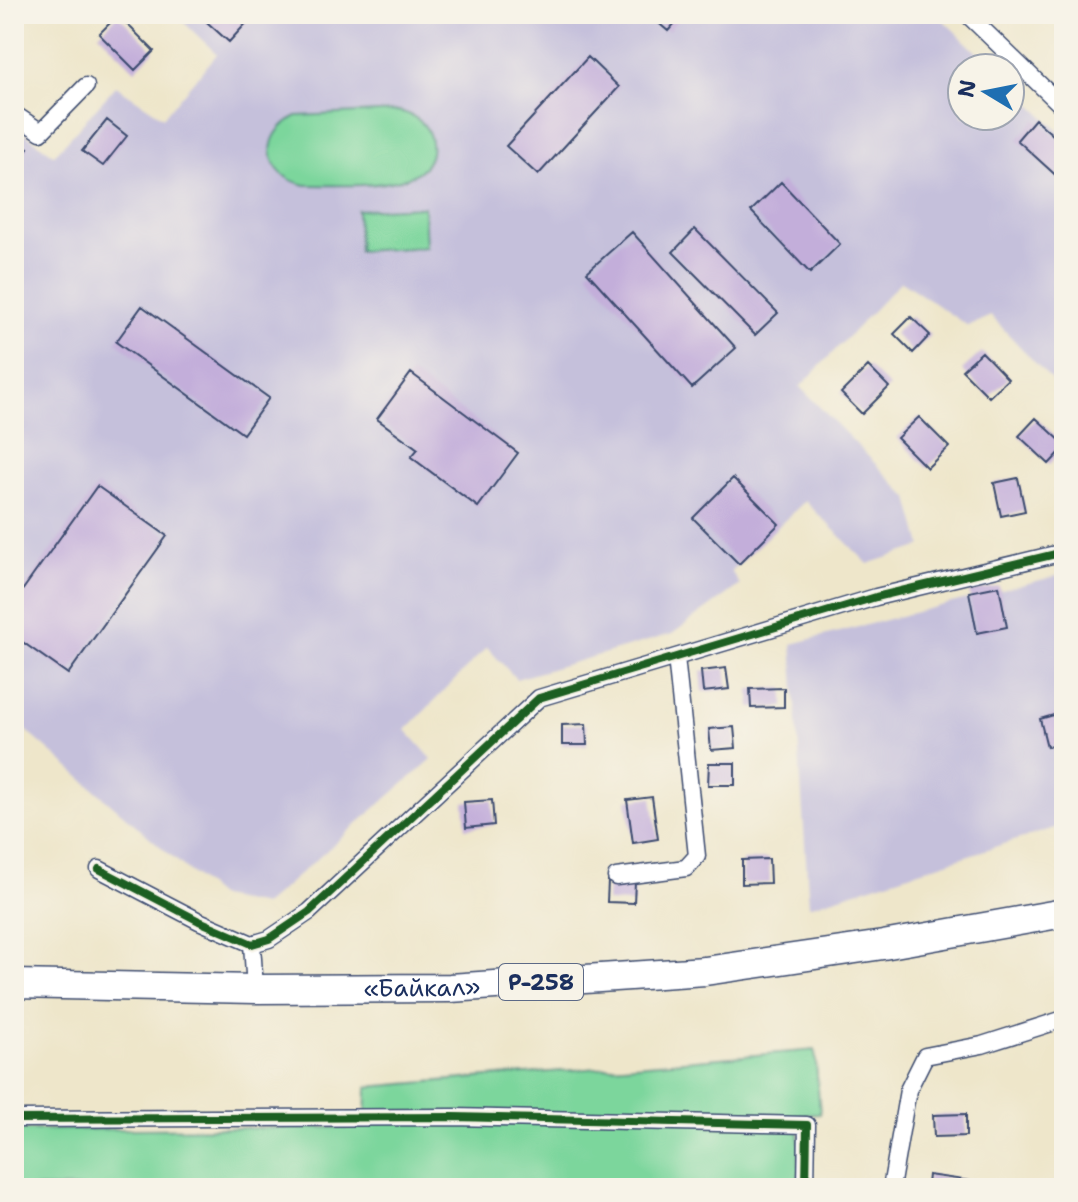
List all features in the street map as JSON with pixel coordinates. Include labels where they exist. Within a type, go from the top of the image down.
[{"type":"highway","name":"«Байкал»","points":[[14,984],[255,989],[450,988],[705,971],[883,945],[1064,913]]},
{"type":"street","points":[[967,14],[1064,108]]},
{"type":"street","points":[[14,114],[41,132],[86,86]]},
{"type":"street","points":[[99,869],[199,921],[252,944],[269,939],[309,912],[539,698],[876,597],[1064,552]]},
{"type":"street","points":[[616,877],[686,868],[697,856],[676,657]]},
{"type":"street","points":[[252,944],[255,989]]},
{"type":"street","points":[[891,1188],[908,1090],[925,1056],[982,1045],[1064,1019]]},
{"type":"street","points":[[14,1119],[454,1117],[807,1125],[806,1188]]},
{"type":"shaded area","points":[[175,14],[937,14],[976,52],[946,52],[946,132],[1026,132],[1026,99],[1064,136],[1064,402],[1061,390],[991,316],[968,326],[901,281],[800,387],[909,498],[922,546],[868,564],[805,501],[731,571],[740,585],[672,634],[516,679],[487,647],[406,730],[432,759],[264,905],[219,897],[14,720],[14,125],[54,155],[116,86],[163,117],[217,54]]},
{"type":"shaded area","points":[[1064,574],[1064,825],[809,906],[792,644]]},
{"type":"green space","points":[[399,111],[419,120],[430,137],[430,156],[422,169],[406,178],[364,185],[306,185],[292,180],[275,164],[272,144],[276,133],[297,116]]},
{"type":"green space","points":[[424,207],[426,247],[359,251],[357,210]]},
{"type":"green space","points":[[815,1050],[820,1114],[799,1115],[799,1188],[14,1188],[14,1130],[366,1127],[367,1087]]},
{"type":"building","points":[[198,14],[245,14],[250,19],[229,42]]},
{"type":"building","points":[[648,14],[683,14],[668,31]]},
{"type":"building","points":[[1048,14],[1064,14],[1064,28]]},
{"type":"building","points":[[118,15],[154,51],[135,70],[99,34]]},
{"type":"building","points":[[588,57],[619,87],[538,175],[506,146]]},
{"type":"building","points":[[1035,119],[1064,145],[1064,177],[1061,180],[1017,140]]},
{"type":"building","points":[[107,120],[127,136],[103,166],[82,151]]},
{"type":"building","points":[[14,137],[28,148],[14,165]]},
{"type":"building","points":[[781,182],[840,244],[810,273],[751,211]]},
{"type":"building","points":[[695,229],[778,313],[755,335],[673,252]]},
{"type":"building","points":[[632,232],[736,348],[692,388],[587,272]]},
{"type":"building","points":[[142,306],[269,398],[243,434],[116,342]]},
{"type":"building","points":[[911,317],[930,335],[913,353],[894,334]]},
{"type":"building","points":[[982,352],[1008,379],[989,397],[962,370]]},
{"type":"building","points":[[868,366],[889,387],[862,414],[841,393]]},
{"type":"building","points":[[411,373],[518,453],[478,507],[411,457],[418,449],[377,419]]},
{"type":"building","points":[[919,417],[949,447],[927,468],[897,438]]},
{"type":"building","points":[[1036,418],[1064,444],[1049,464],[1019,436]]},
{"type":"building","points":[[733,478],[779,524],[739,564],[693,518]]},
{"type":"building","points":[[1018,478],[1025,511],[1001,516],[994,483]]},
{"type":"building","points":[[97,486],[167,536],[68,674],[14,636],[14,602]]},
{"type":"building","points":[[999,586],[1007,627],[977,633],[969,592]]},
{"type":"building","points":[[726,668],[729,689],[703,692],[701,671]]},
{"type":"building","points":[[784,688],[784,707],[751,708],[750,689]]},
{"type":"building","points":[[1064,712],[1064,743],[1047,747],[1040,719]]},
{"type":"building","points":[[586,724],[587,745],[562,745],[562,725]]},
{"type":"building","points":[[734,727],[736,748],[711,750],[709,729]]},
{"type":"building","points":[[709,763],[735,763],[735,785],[708,785]]},
{"type":"building","points":[[652,797],[658,839],[633,843],[627,800]]},
{"type":"building","points":[[492,800],[494,825],[466,828],[464,802]]},
{"type":"building","points":[[769,859],[770,883],[742,884],[742,860]]},
{"type":"building","points":[[608,881],[635,881],[634,903],[607,902]]},
{"type":"building","points":[[966,1114],[966,1136],[934,1137],[933,1115]]},
{"type":"building","points":[[928,1175],[971,1181],[970,1188],[910,1188],[910,1183],[927,1185]]},
{"type":"cycle path","points":[[99,869],[199,921],[252,944],[269,939],[309,912],[539,698],[876,597],[1064,552]]},
{"type":"cycle path","points":[[14,1119],[454,1117],[807,1125],[806,1188]]}]
